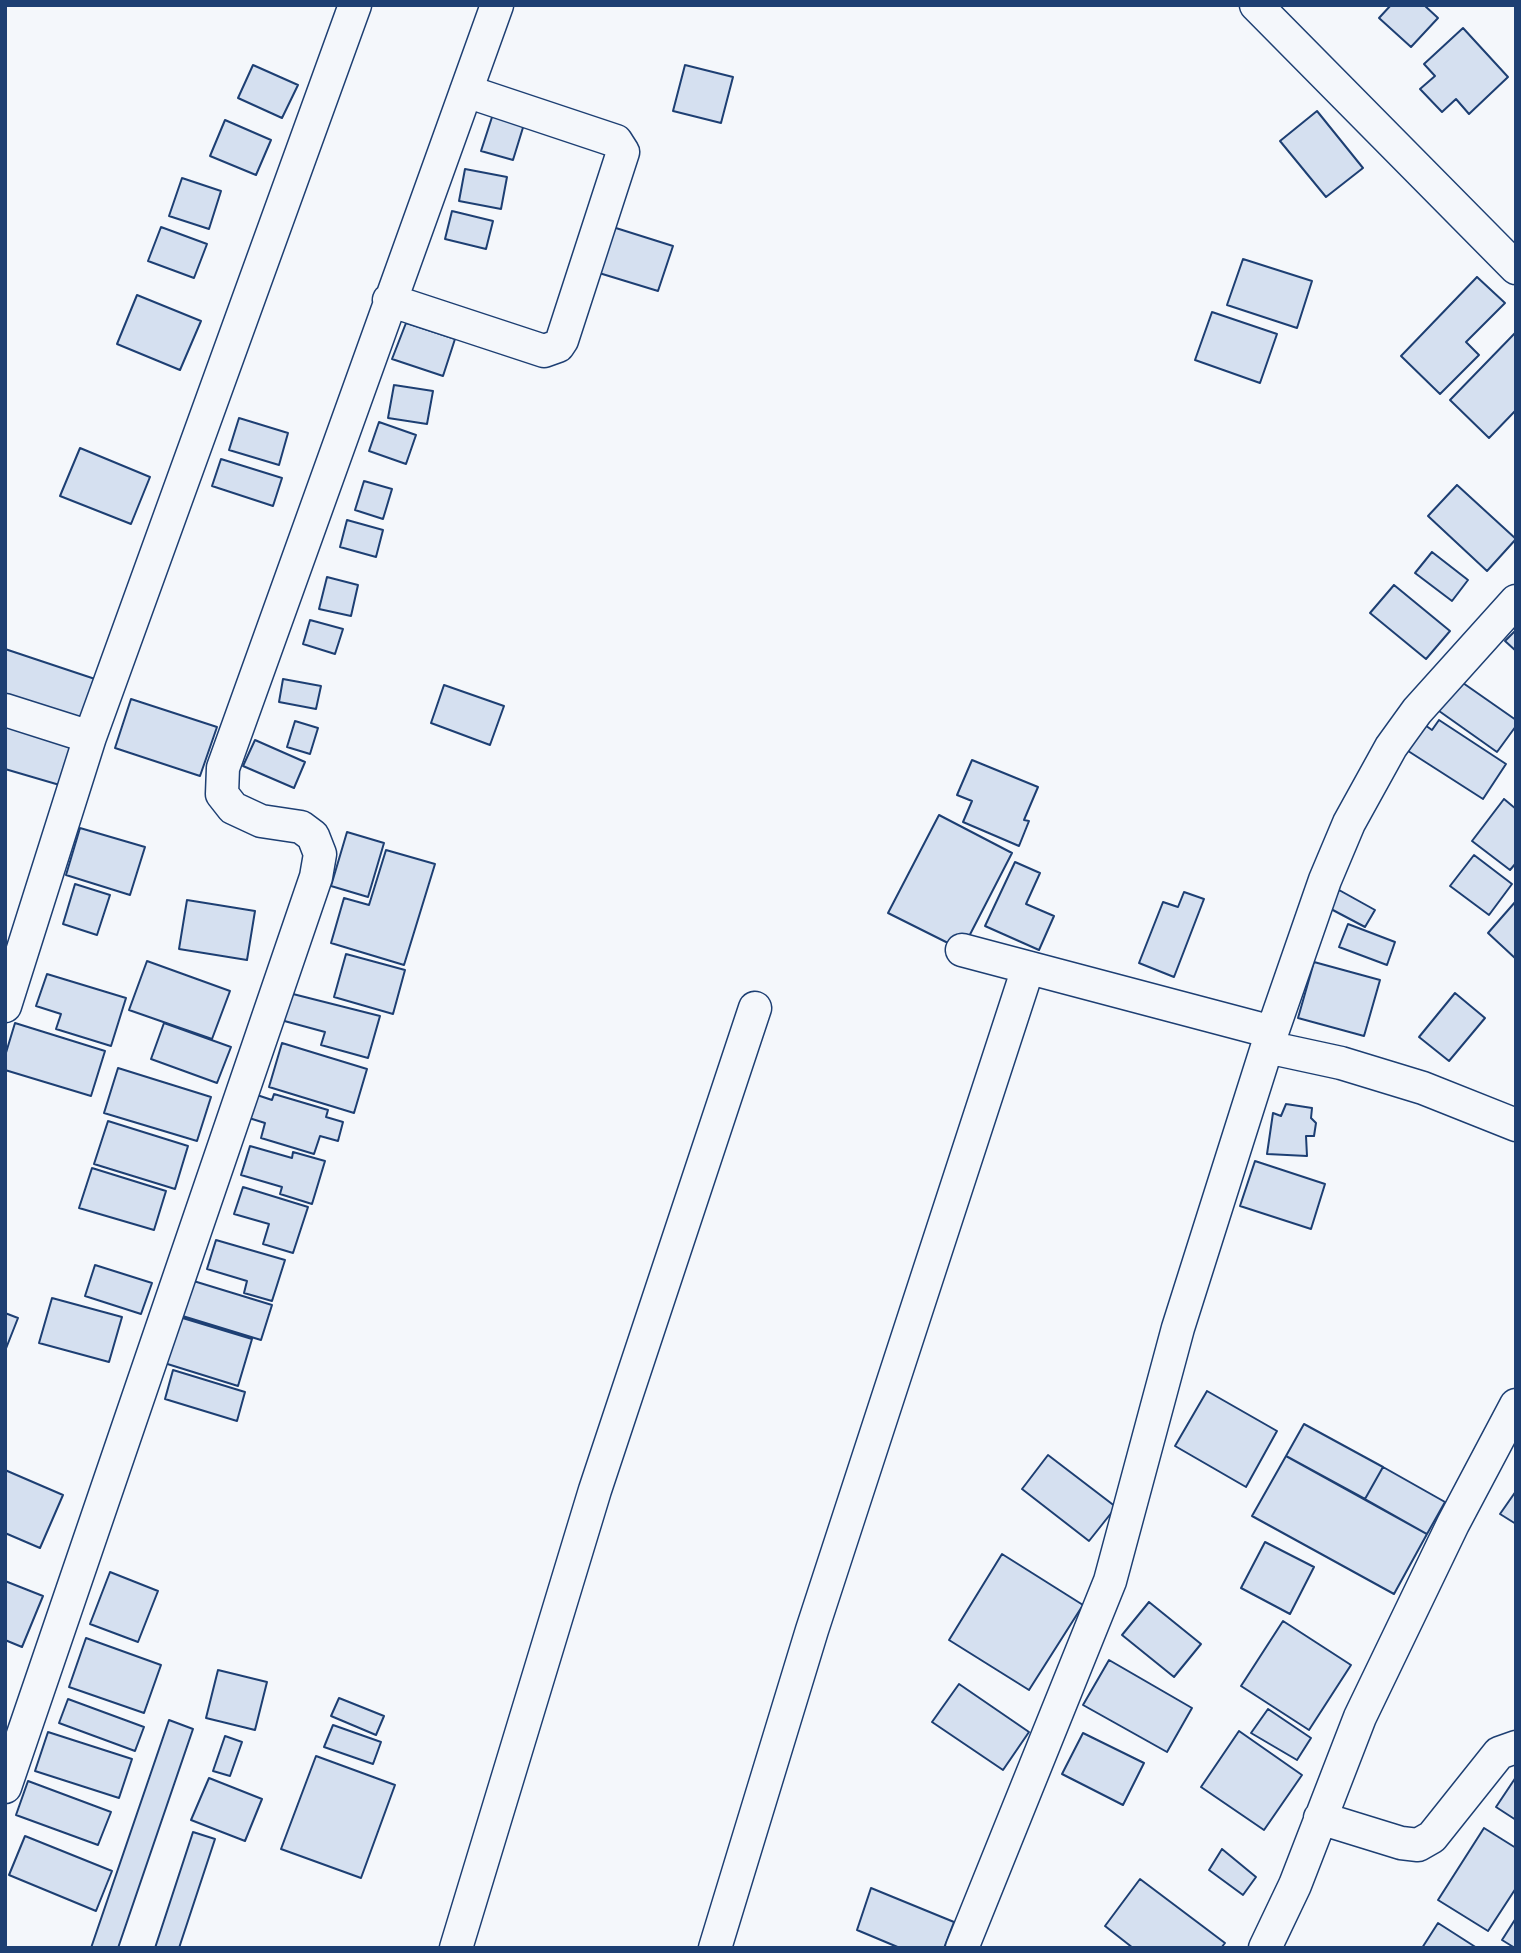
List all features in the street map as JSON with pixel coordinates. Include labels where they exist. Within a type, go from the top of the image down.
[{"type":"street","points":[[5,1006],[90,737],[355,5]]},
{"type":"street","points":[[5,1787],[316,877],[320,854],[313,836],[301,827],[261,821],[233,808],[222,794],[223,768],[497,5]]},
{"type":"street","points":[[1256,5],[1516,268]]},
{"type":"street","points":[[389,300],[544,351],[558,346],[562,340],[622,152],[616,141],[466,91]]},
{"type":"street","points":[[962,1948],[1110,1581],[1178,1328],[1270,1039],[1325,880],[1349,823],[1391,747],[1417,711],[1516,601]]},
{"type":"street","points":[[5,710],[90,737]]},
{"type":"street","points":[[962,950],[1270,1039],[1423,1088],[1516,1125]]},
{"type":"street","points":[[715,1948],[812,1630],[1028,968]]},
{"type":"street","points":[[456,1948],[594,1490],[755,1008]]},
{"type":"street","points":[[1265,1948],[1295,1885],[1360,1717],[1453,1524],[1516,1405]]},
{"type":"street","points":[[1320,1818],[1401,1843],[1418,1845],[1432,1837],[1499,1753],[1516,1747]]},
{"type":"building","points":[[1391,5],[1424,5],[1438,18],[1411,47],[1379,18]]},
{"type":"building","points":[[1463,28],[1508,77],[1469,114],[1456,99],[1442,112],[1420,89],[1435,76],[1424,64]]},
{"type":"building","points":[[253,65],[298,85],[282,118],[238,98]]},
{"type":"building","points":[[685,65],[733,77],[721,123],[673,111]]},
{"type":"building","points":[[494,111],[525,121],[513,160],[481,151]]},
{"type":"building","points":[[1317,111],[1363,168],[1326,197],[1280,141]]},
{"type":"building","points":[[225,120],[271,140],[256,175],[210,156]]},
{"type":"building","points":[[465,169],[507,177],[501,209],[459,201]]},
{"type":"building","points":[[182,178],[221,191],[209,229],[169,216]]},
{"type":"building","points":[[452,211],[493,221],[486,249],[445,239]]},
{"type":"building","points":[[600,223],[673,246],[658,291],[586,269]]},
{"type":"building","points":[[161,227],[207,244],[194,278],[148,261]]},
{"type":"building","points":[[1243,259],[1312,281],[1297,328],[1227,305]]},
{"type":"building","points":[[1477,277],[1505,303],[1466,342],[1479,355],[1440,394],[1401,356]]},
{"type":"building","points":[[137,295],[201,321],[180,370],[117,344]]},
{"type":"building","points":[[1212,312],[1277,334],[1260,383],[1195,360]]},
{"type":"building","points":[[406,323],[455,339],[443,376],[392,359]]},
{"type":"building","points":[[1516,332],[1516,410],[1489,438],[1450,400]]},
{"type":"building","points":[[394,385],[433,391],[427,424],[388,418]]},
{"type":"building","points":[[239,418],[288,433],[279,465],[229,450]]},
{"type":"building","points":[[379,422],[416,435],[406,464],[369,451]]},
{"type":"building","points":[[80,448],[150,477],[131,524],[60,496]]},
{"type":"building","points":[[221,459],[282,478],[273,506],[212,486]]},
{"type":"building","points":[[364,481],[392,489],[383,519],[355,510]]},
{"type":"building","points":[[1457,485],[1516,539],[1487,571],[1428,516]]},
{"type":"building","points":[[347,520],[383,530],[376,557],[340,547]]},
{"type":"building","points":[[1432,552],[1468,580],[1452,601],[1415,573]]},
{"type":"building","points":[[327,577],[358,585],[351,616],[319,609]]},
{"type":"building","points":[[1394,585],[1450,631],[1426,659],[1370,613]]},
{"type":"building","points":[[310,620],[343,629],[335,654],[303,644]]},
{"type":"building","points":[[1516,630],[1516,651],[1505,641]]},
{"type":"building","points":[[5,649],[101,681],[84,729],[5,702]]},
{"type":"building","points":[[1453,676],[1516,720],[1516,726],[1497,752],[1432,706]]},
{"type":"building","points":[[283,679],[321,686],[316,709],[279,702]]},
{"type":"building","points":[[444,685],[504,706],[490,745],[431,723]]},
{"type":"building","points":[[131,699],[217,727],[200,776],[115,748]]},
{"type":"building","points":[[5,717],[78,738],[63,786],[5,769]]},
{"type":"building","points":[[1439,720],[1506,764],[1483,799],[1405,749],[1422,723],[1432,730]]},
{"type":"building","points":[[295,721],[318,728],[310,754],[287,747]]},
{"type":"building","points":[[255,740],[305,762],[294,788],[243,766]]},
{"type":"building","points":[[972,760],[1038,787],[1024,820],[1029,821],[1019,846],[963,822],[972,801],[957,795]]},
{"type":"building","points":[[1504,799],[1516,809],[1516,863],[1510,870],[1472,841]]},
{"type":"building","points":[[939,815],[1012,853],[962,950],[888,913]]},
{"type":"building","points":[[80,828],[145,847],[130,895],[66,875]]},
{"type":"building","points":[[347,832],[384,843],[368,897],[331,886]]},
{"type":"building","points":[[386,850],[435,864],[404,965],[331,943],[344,898],[369,905]]},
{"type":"building","points":[[1474,855],[1512,884],[1489,915],[1450,886]]},
{"type":"building","points":[[1015,862],[1040,873],[1026,904],[1054,916],[1039,950],[985,926]]},
{"type":"building","points":[[75,884],[110,895],[97,935],[63,924]]},
{"type":"building","points":[[1339,890],[1375,910],[1365,927],[1329,908]]},
{"type":"building","points":[[1184,892],[1204,899],[1174,977],[1139,963],[1163,902],[1178,907]]},
{"type":"building","points":[[187,900],[255,911],[247,960],[179,949]]},
{"type":"building","points":[[1516,901],[1516,959],[1488,933]]},
{"type":"building","points":[[1348,924],[1395,942],[1387,965],[1339,947]]},
{"type":"building","points":[[346,954],[405,970],[393,1014],[334,997]]},
{"type":"building","points":[[147,961],[230,991],[212,1039],[129,1010]]},
{"type":"building","points":[[1314,962],[1380,980],[1364,1036],[1298,1018]]},
{"type":"building","points":[[47,974],[126,998],[111,1046],[56,1029],[61,1014],[36,1006]]},
{"type":"building","points":[[285,992],[380,1016],[368,1058],[321,1045],[325,1032],[277,1019]]},
{"type":"building","points":[[1455,993],[1485,1018],[1449,1061],[1419,1037]]},
{"type":"building","points":[[15,1023],[105,1051],[91,1096],[5,1070],[5,1056]]},
{"type":"building","points":[[164,1023],[231,1047],[217,1083],[151,1059]]},
{"type":"building","points":[[282,1043],[367,1069],[354,1113],[269,1087]]},
{"type":"building","points":[[118,1068],[211,1097],[197,1141],[104,1113]]},
{"type":"building","points":[[274,1094],[328,1110],[326,1117],[343,1122],[338,1141],[320,1136],[314,1154],[261,1138],[265,1123],[249,1118],[257,1095],[272,1100]]},
{"type":"building","points":[[1286,1104],[1312,1108],[1311,1118],[1316,1123],[1314,1136],[1306,1136],[1307,1156],[1267,1154],[1273,1113],[1281,1116]]},
{"type":"building","points":[[108,1121],[188,1146],[175,1189],[94,1164]]},
{"type":"building","points":[[250,1146],[292,1158],[293,1152],[325,1161],[312,1204],[280,1194],[282,1187],[241,1175]]},
{"type":"building","points":[[1255,1161],[1325,1184],[1311,1229],[1240,1206]]},
{"type":"building","points":[[92,1168],[166,1191],[154,1230],[79,1208]]},
{"type":"building","points":[[243,1187],[308,1207],[293,1253],[263,1244],[269,1224],[234,1214]]},
{"type":"building","points":[[216,1240],[285,1260],[272,1301],[244,1293],[247,1281],[207,1269]]},
{"type":"building","points":[[95,1265],[152,1283],[141,1314],[85,1296]]},
{"type":"building","points":[[187,1279],[272,1305],[261,1340],[176,1314]]},
{"type":"building","points":[[52,1298],[122,1317],[109,1362],[39,1343]]},
{"type":"building","points":[[5,1313],[18,1318],[5,1351]]},
{"type":"building","points":[[176,1316],[252,1339],[238,1386],[161,1362]]},
{"type":"building","points":[[173,1370],[245,1392],[237,1421],[165,1399]]},
{"type":"building","points":[[1207,1391],[1277,1431],[1246,1487],[1175,1446]]},
{"type":"building","points":[[1304,1424],[1383,1467],[1365,1499],[1286,1456]]},
{"type":"building","points":[[1048,1455],[1116,1507],[1089,1541],[1022,1489]]},
{"type":"building","points":[[1286,1456],[1427,1534],[1394,1594],[1252,1516]]},
{"type":"building","points":[[1383,1467],[1445,1502],[1427,1534],[1365,1499]]},
{"type":"building","points":[[5,1470],[63,1495],[40,1548],[5,1533]]},
{"type":"building","points":[[1516,1491],[1516,1524],[1500,1514]]},
{"type":"building","points":[[1265,1542],[1314,1567],[1290,1614],[1241,1588]]},
{"type":"building","points":[[1002,1554],[1083,1605],[1029,1690],[949,1640]]},
{"type":"building","points":[[110,1572],[158,1591],[138,1642],[90,1624]]},
{"type":"building","points":[[5,1581],[43,1596],[22,1647],[5,1640]]},
{"type":"building","points":[[1149,1602],[1201,1644],[1174,1677],[1122,1635]]},
{"type":"building","points":[[1283,1621],[1351,1665],[1309,1730],[1241,1686]]},
{"type":"building","points":[[86,1638],[161,1665],[144,1713],[69,1687]]},
{"type":"building","points":[[1109,1660],[1192,1708],[1167,1752],[1083,1705]]},
{"type":"building","points":[[218,1670],[267,1682],[255,1730],[206,1718]]},
{"type":"building","points":[[959,1684],[1029,1732],[1003,1770],[932,1722]]},
{"type":"building","points":[[339,1698],[384,1716],[376,1735],[331,1716]]},
{"type":"building","points":[[68,1699],[144,1727],[135,1751],[59,1723]]},
{"type":"building","points":[[1268,1709],[1311,1738],[1297,1760],[1251,1733]]},
{"type":"building","points":[[169,1720],[193,1729],[118,1948],[91,1948]]},
{"type":"building","points":[[333,1725],[381,1742],[373,1764],[324,1747]]},
{"type":"building","points":[[1239,1731],[1302,1775],[1264,1830],[1201,1787]]},
{"type":"building","points":[[48,1732],[132,1759],[119,1798],[35,1771]]},
{"type":"building","points":[[1083,1733],[1144,1763],[1123,1805],[1062,1774]]},
{"type":"building","points":[[225,1736],[242,1742],[230,1776],[213,1771]]},
{"type":"building","points":[[316,1756],[395,1785],[361,1878],[281,1849]]},
{"type":"building","points":[[1516,1777],[1516,1820],[1496,1807]]},
{"type":"building","points":[[209,1778],[262,1799],[245,1841],[191,1820]]},
{"type":"building","points":[[28,1781],[111,1812],[98,1845],[16,1815]]},
{"type":"building","points":[[1484,1828],[1516,1848],[1516,1888],[1488,1931],[1438,1900]]},
{"type":"building","points":[[193,1832],[215,1839],[179,1948],[155,1948]]},
{"type":"building","points":[[25,1836],[112,1871],[96,1911],[9,1875]]},
{"type":"building","points":[[1222,1849],[1256,1877],[1243,1895],[1209,1870]]},
{"type":"building","points":[[1140,1879],[1225,1943],[1221,1948],[1133,1948],[1105,1926]]},
{"type":"building","points":[[871,1888],[954,1922],[944,1948],[900,1948],[857,1930]]},
{"type":"building","points":[[1516,1918],[1516,1948],[1515,1948],[1502,1940]]},
{"type":"building","points":[[1438,1923],[1477,1948],[1422,1948]]}]
